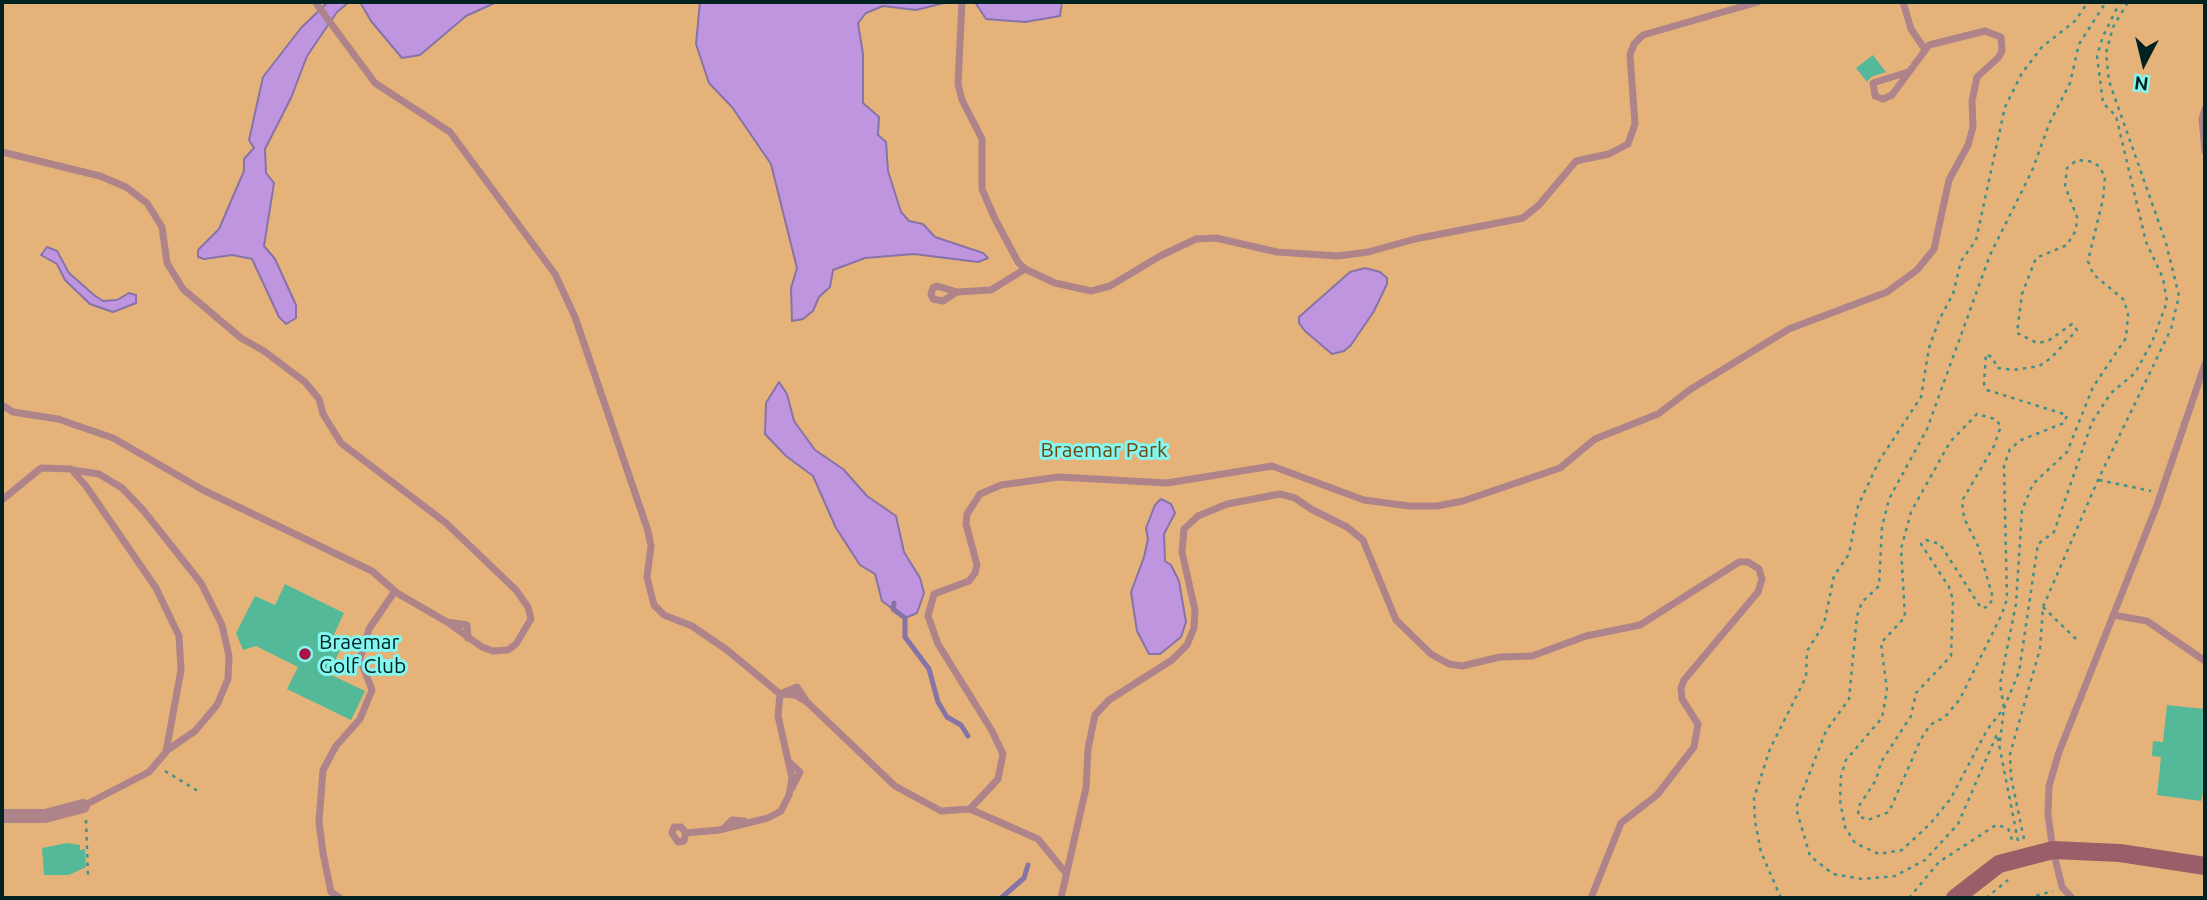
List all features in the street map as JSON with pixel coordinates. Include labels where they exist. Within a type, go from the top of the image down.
[{"type":"street","points":[[2,816],[45,816],[83,806]]},
{"type":"street","points":[[1955,898],[1999,864],[2053,850],[2120,853],[2205,866]]},
{"type":"lane","points":[[316,2],[375,83],[450,132],[490,189],[532,239],[555,274],[579,327],[648,531],[651,546],[647,577],[654,605],[664,615],[692,626],[717,642],[780,694]]},
{"type":"lane","points":[[962,2],[958,84],[962,100],[982,139],[982,189],[1011,250],[1025,269],[1055,284],[1099,290],[1196,239],[1216,238],[1277,252],[1338,256],[1368,253],[1415,239],[1515,222],[1539,205],[1576,161],[1609,154],[1628,144],[1635,124],[1630,55],[1634,44],[1643,35],[1758,2]]},
{"type":"lane","points":[[1903,2],[1912,29],[1924,48]]},
{"type":"lane","points":[[780,694],[797,687],[807,702],[895,786],[941,811],[959,813],[970,809],[998,779],[1003,754],[992,731],[938,644],[928,616],[934,594],[969,581],[975,573],[977,565],[965,524],[967,514],[980,494],[1001,485],[1059,477],[1167,483],[1272,466],[1364,500],[1437,506],[1560,468],[1595,439],[1658,414],[1691,389],[1789,329],[1887,292],[1928,258],[1939,237],[1950,180],[1971,136],[1977,77],[1998,58],[2003,43],[2001,37],[1985,31],[1924,48],[1908,72],[1892,95],[1883,99],[1875,96],[1873,83],[1908,72]]},
{"type":"lane","points":[[2205,109],[2202,119],[2205,151]]},
{"type":"lane","points":[[2,152],[100,176],[126,187],[147,203],[162,227],[167,264],[183,289],[240,338],[271,355],[305,382],[319,400],[323,414],[341,443],[409,491],[446,523],[504,577],[528,607],[531,619],[508,650],[493,651],[468,638],[467,625],[447,622],[395,591],[372,571],[251,514],[107,436],[58,419],[13,412],[2,405]]},
{"type":"lane","points":[[957,292],[991,290],[1025,269]]},
{"type":"lane","points":[[2072,898],[2062,887],[2053,850],[2048,816],[2049,786],[2059,752],[2161,493],[2205,364]]},
{"type":"lane","points":[[2,500],[41,468],[99,474],[122,488],[144,510],[201,583],[222,625],[229,656],[228,679],[217,705],[195,732],[166,752],[149,772],[83,806]]},
{"type":"lane","points":[[71,469],[86,486],[156,587],[179,636],[181,670],[166,752]]},
{"type":"lane","points":[[1061,898],[1084,797],[1088,749],[1095,715],[1109,700],[1172,660],[1187,645],[1195,628],[1194,602],[1182,552],[1184,529],[1198,516],[1227,504],[1280,494],[1295,498],[1348,527],[1363,540],[1395,620],[1431,654],[1449,664],[1462,666],[1500,657],[1532,656],[1586,636],[1640,625],[1739,562],[1748,562],[1759,569],[1762,579],[1758,592],[1684,680],[1681,688],[1682,699],[1698,724],[1694,747],[1657,796],[1622,823],[1591,898]]},
{"type":"lane","points":[[340,898],[331,892],[323,853],[319,822],[323,770],[336,746],[360,719],[372,690],[360,659],[369,629],[395,591]]},
{"type":"lane","points":[[2113,615],[2147,621],[2205,661]]},
{"type":"lane","points":[[686,834],[748,823],[768,818],[781,811],[789,795],[792,778],[778,716],[780,694]]},
{"type":"lane","points":[[970,809],[1038,839],[1065,872]]},
{"type":"path","points":[[1781,898],[1761,852],[1755,821],[1754,799],[1770,749],[1806,677],[1807,651],[1824,624],[1834,576],[1849,554],[1858,506],[1879,461],[1921,397],[1925,366],[1936,329],[1953,294],[1961,261],[1976,240],[2004,107],[2022,73],[2042,47],[2075,21],[2088,2]]},
{"type":"path","points":[[2022,858],[1997,734],[1958,824],[1925,860],[1895,876],[1862,879],[1833,874],[1810,856],[1796,808],[1826,731],[1849,699],[1857,615],[1862,602],[1879,586],[1882,527],[1889,499],[1927,429],[1990,255],[2032,171],[2049,124],[2070,83],[2079,44],[2106,2]]},
{"type":"path","points":[[2000,741],[2004,708],[2000,684],[2016,604],[2022,510],[2033,484],[2067,452],[2093,387],[2126,338],[2128,314],[2124,300],[2093,274],[2088,261],[2103,199],[2105,177],[2099,166],[2089,161],[2077,160],[2067,168],[2064,186],[2077,217],[2076,230],[2067,245],[2036,258],[2022,294],[2017,333],[2037,343],[2048,341],[2072,324],[2077,330],[2051,358],[2039,366],[2012,370],[1997,368],[1993,358],[1986,355],[1984,384],[1987,390],[2067,415],[2064,423],[2021,440],[2010,449],[2004,466],[2007,599],[2003,614],[1960,699],[1945,717],[1930,725],[1921,739],[1889,812],[1868,820],[1858,816],[1859,806],[1876,780],[1881,761],[1911,716],[1916,693],[1951,656],[1953,600],[1949,587],[1921,544],[1926,540],[1940,544],[1981,608],[1988,607],[1993,598],[1978,546],[1964,518],[1962,501],[1994,446],[2001,426],[1996,419],[1977,414],[1950,442],[1911,512],[1902,549],[1905,617],[1881,643],[1886,690],[1882,718],[1846,760],[1841,776],[1840,800],[1845,827],[1855,843],[1879,854],[1902,850],[1951,798],[1987,730],[2004,708],[2019,672],[2038,544],[2054,532],[2092,422],[2111,393],[2135,373],[2152,342],[2166,302],[2163,278],[2146,242],[2116,116],[2103,103],[2097,56],[2103,36],[2120,2]]},
{"type":"path","points":[[2022,858],[2024,838],[2011,777],[2010,754],[2040,649],[2043,607],[2098,480],[2171,329],[2179,296],[2166,243],[2109,81],[2106,53],[2113,27],[2128,2]]},
{"type":"path","points":[[2098,480],[2161,493]]},
{"type":"path","points":[[2043,607],[2076,639]]},
{"type":"path","points":[[157,762],[166,774],[201,793]]},
{"type":"path","points":[[83,806],[88,876]]},
{"type":"path","points":[[1909,898],[1939,862],[1996,825],[2008,828],[2022,858]]},
{"type":"path","points":[[2028,898],[2041,895],[2043,898]]},
{"type":"green space","name":"Braemar Park","points":[[2,2],[2205,2],[2205,898],[2,898]]},
{"type":"shaded area","points":[[328,2],[349,2],[337,12],[307,56],[291,98],[265,149],[266,173],[274,183],[264,246],[275,259],[296,305],[296,318],[286,324],[279,317],[252,259],[232,255],[204,259],[198,257],[198,250],[219,229],[244,171],[244,159],[254,148],[249,140],[263,77],[301,28]]},
{"type":"shaded area","points":[[360,2],[497,2],[466,16],[420,55],[402,58],[371,21]]},
{"type":"shaded area","points":[[700,2],[948,2],[916,10],[883,6],[866,13],[858,23],[863,54],[863,103],[879,117],[878,135],[886,142],[888,171],[901,212],[909,221],[923,224],[935,237],[983,253],[988,258],[978,262],[914,254],[865,258],[833,270],[830,287],[819,297],[813,311],[803,319],[792,321],[791,288],[797,268],[771,164],[732,107],[709,83],[696,44]]},
{"type":"shaded area","points":[[975,2],[1062,2],[1060,16],[1025,22],[986,19]]},
{"type":"shaded area","points":[[47,247],[57,251],[69,273],[103,301],[117,300],[129,293],[136,295],[136,303],[113,312],[90,304],[65,280],[57,264],[41,255]]},
{"type":"shaded area","points":[[1365,268],[1380,272],[1387,278],[1387,284],[1374,311],[1351,345],[1344,351],[1332,354],[1305,331],[1299,323],[1299,317],[1350,272]]},
{"type":"shaded area","points":[[779,382],[787,394],[794,421],[815,450],[843,469],[867,496],[896,516],[904,552],[920,578],[924,593],[917,613],[905,618],[882,601],[875,574],[860,565],[836,528],[813,476],[786,456],[765,434],[766,403]]},
{"type":"shaded area","points":[[1161,499],[1171,504],[1175,513],[1164,534],[1165,561],[1171,565],[1179,581],[1186,622],[1181,637],[1160,654],[1149,654],[1137,631],[1131,592],[1144,557],[1148,539],[1146,528],[1155,505]]},
{"type":"building","points":[[1873,55],[1886,72],[1871,77],[1867,82],[1856,68]]},
{"type":"building","name":"Braemar Golf Club","points":[[285,584],[344,613],[329,645],[340,650],[329,674],[365,691],[351,720],[287,689],[298,667],[256,646],[243,650],[236,633],[255,596],[275,605]]},
{"type":"building","points":[[2167,705],[2205,709],[2205,783],[2201,801],[2157,795],[2161,757],[2152,756],[2153,741],[2163,742]]},
{"type":"building","points":[[67,843],[80,845],[80,850],[85,849],[86,867],[69,875],[44,875],[42,848]]},
{"type":"waterway","points":[[894,603],[893,609],[905,618],[905,637],[929,669],[938,702],[947,717],[961,725],[968,736]]},
{"type":"waterway","points":[[1001,898],[1024,878],[1028,865]]},
{"type":"place","name":"Braemar Golf Club","points":[[305,654]]}]
